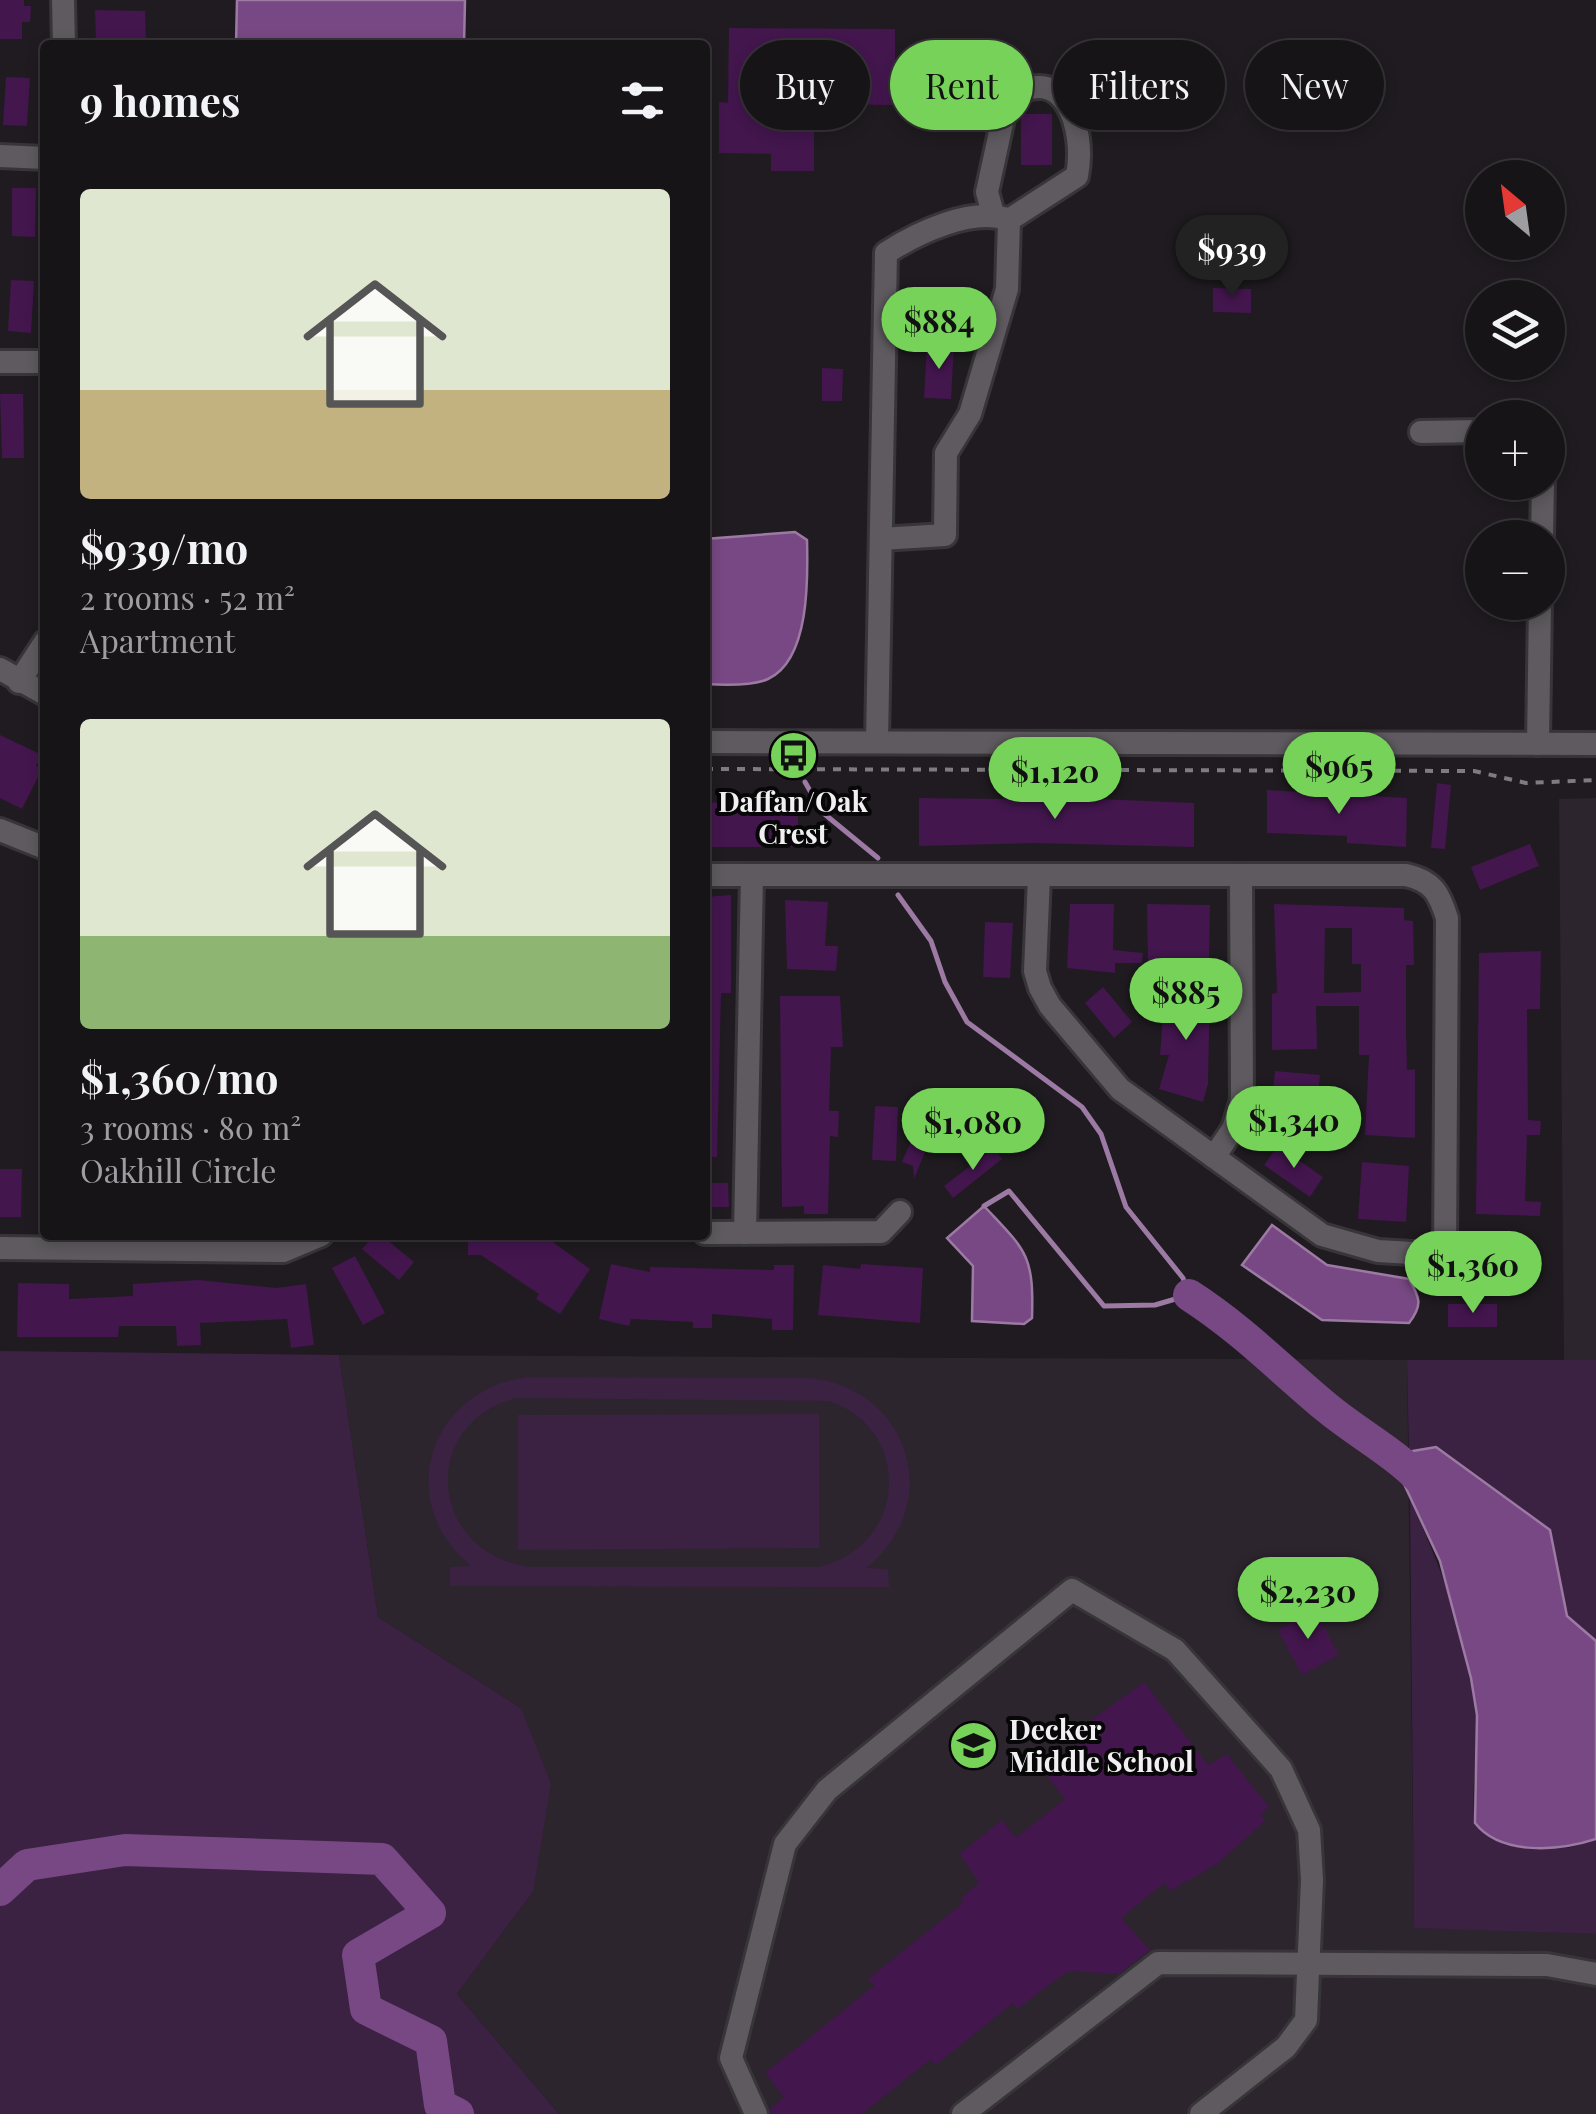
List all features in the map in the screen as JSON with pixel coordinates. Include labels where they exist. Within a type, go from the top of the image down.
[{"type":"street","points":[[63,0],[64,40]]},
{"type":"street","points":[[877,742],[886,253],[908,238],[1001,217],[1077,176],[1083,148],[1071,107],[1061,95],[1044,89],[1022,89],[1007,100],[988,192],[1001,217],[1007,289],[970,414],[946,452],[945,535],[881,540]]},
{"type":"street","points":[[0,156],[40,158]]},
{"type":"street","points":[[0,362],[40,362]]},
{"type":"street","points":[[1421,432],[1465,431]]},
{"type":"street","points":[[1538,744],[1540,620]]},
{"type":"street","points":[[40,647],[9,675],[40,691]]},
{"type":"street","points":[[710,742],[1596,744]]},
{"type":"street","points":[[0,830],[40,846]]},
{"type":"street","points":[[710,875],[1406,875],[1425,880],[1439,893],[1447,918],[1445,1255],[1378,1251],[1322,1235],[1120,1088],[1050,1006],[1035,971],[1038,877]]},
{"type":"street","points":[[744,1233],[752,875]]},
{"type":"street","points":[[1214,1157],[1232,1128],[1242,1100],[1240,876]]},
{"type":"street","points":[[710,1233],[881,1232],[900,1212]]},
{"type":"street","points":[[0,1248],[141,1242],[283,1251],[310,1240]]},
{"type":"street","points":[[756,2114],[731,2058],[785,1844],[826,1790],[1072,1590],[1176,1650],[1280,1769],[1308,1830],[1306,2020],[1298,2036],[1201,2114]]},
{"type":"street","points":[[963,2114],[1158,1963],[1547,1965],[1596,1974]]},
{"type":"path","points":[[710,768],[1454,771],[1526,783],[1596,780]]},
{"type":"shaded area","points":[[237,0],[465,0],[464,40],[236,40]]},
{"type":"shaded area","points":[[795,532],[807,540],[804,616],[799,636],[782,669],[768,679],[710,684],[710,539]]},
{"type":"shaded area","points":[[1596,798],[1596,1360],[1564,1361],[1559,799]]},
{"type":"shaded area","points":[[984,1206],[1018,1244],[1029,1266],[1032,1318],[1024,1324],[972,1321],[973,1266],[947,1238]]},
{"type":"shaded area","points":[[1272,1225],[1327,1265],[1409,1279],[1418,1301],[1409,1323],[1322,1320],[1242,1265]]},
{"type":"shaded area","points":[[0,1351],[339,1355],[378,1617],[521,1708],[551,1784],[533,1892],[457,1994],[559,2114],[0,2114]]},
{"type":"shaded area","name":"Decker Middle School","points":[[339,1355],[1407,1360],[1414,1927],[1596,1934],[1596,2114],[559,2114],[457,1994],[533,1892],[521,1708],[378,1617]]},
{"type":"shaded area","points":[[1407,1360],[1596,1360],[1596,1641],[1567,1616],[1550,1530],[1436,1447],[1409,1455]]},
{"type":"shaded area","points":[[529,1377],[809,1378],[844,1386],[872,1403],[893,1426],[905,1453],[910,1482],[905,1513],[891,1542],[866,1568],[888,1569],[889,1587],[450,1586],[450,1567],[471,1566],[447,1540],[433,1511],[429,1481],[433,1451],[446,1424],[467,1402],[495,1386]],"holes":[[[516,1398],[829,1401],[857,1416],[876,1436],[887,1461],[889,1488],[883,1514],[869,1537],[847,1556],[818,1567],[532,1567],[498,1558],[472,1540],[456,1516],[448,1488],[450,1460],[462,1434],[484,1413]]]},
{"type":"shaded area","points":[[819,1414],[819,1548],[518,1550],[518,1415]]},
{"type":"shaded area","points":[[1436,1447],[1550,1530],[1567,1616],[1596,1641],[1596,1839],[1548,1848],[1515,1846],[1486,1834],[1475,1823],[1477,1715],[1471,1678],[1440,1561],[1397,1469],[1413,1451]]},
{"type":"shaded area","points":[[1410,1498],[1461,1631],[1474,1687],[1475,1823],[1568,1848],[1596,1839],[1596,1934],[1414,1928]]},
{"type":"building","points":[[0,0],[24,0],[24,6],[31,6],[30,22],[22,22],[22,39],[0,39]]},
{"type":"building","points":[[95,10],[145,11],[146,40],[96,40]]},
{"type":"building","points":[[729,28],[895,29],[895,40],[890,40],[890,105],[870,105],[870,40],[740,40],[740,130],[814,130],[814,171],[771,171],[771,154],[719,153],[719,102],[728,103]]},
{"type":"building","points":[[6,77],[30,78],[27,126],[3,125]]},
{"type":"building","points":[[1033,114],[1052,114],[1052,165],[1021,165],[1021,130],[1033,130]]},
{"type":"building","points":[[12,188],[36,188],[35,237],[12,236]]},
{"type":"building","points":[[11,280],[34,281],[31,333],[8,331]]},
{"type":"building","points":[[1213,288],[1251,289],[1251,313],[1213,312]]},
{"type":"building","points":[[927,344],[954,345],[951,399],[924,398]]},
{"type":"building","points":[[822,368],[843,369],[842,401],[822,401]]},
{"type":"building","points":[[0,394],[23,394],[24,458],[2,458]]},
{"type":"building","points":[[0,735],[40,754],[36,766],[40,773],[22,809],[0,798]]},
{"type":"building","points":[[1437,783],[1451,785],[1445,849],[1431,848]]},
{"type":"building","points":[[1267,790],[1407,798],[1406,847],[1347,843],[1347,836],[1267,833]]},
{"type":"building","points":[[1004,795],[1194,803],[1194,847],[1034,843],[919,846],[919,798],[1004,799]]},
{"type":"building","points":[[762,797],[798,797],[798,847],[710,847],[710,802],[762,805]]},
{"type":"building","points":[[1530,844],[1539,866],[1480,890],[1471,867]]},
{"type":"building","points":[[731,895],[731,993],[721,993],[717,1157],[710,1157],[710,897]]},
{"type":"building","points":[[785,900],[828,902],[825,946],[838,946],[836,971],[787,969]]},
{"type":"building","points":[[1070,904],[1114,904],[1113,950],[1143,953],[1142,963],[1115,963],[1115,973],[1067,968]]},
{"type":"building","points":[[1147,904],[1210,905],[1209,963],[1148,963]]},
{"type":"building","points":[[1274,904],[1404,908],[1404,920],[1413,921],[1414,965],[1406,965],[1406,1031],[1407,1070],[1415,1069],[1415,1138],[1365,1135],[1369,1055],[1359,1055],[1359,1006],[1316,1006],[1317,1049],[1272,1050],[1272,994],[1277,993]],"holes":[[[1325,928],[1352,928],[1352,964],[1361,964],[1361,992],[1324,993]]]},
{"type":"building","points":[[985,922],[1013,923],[1010,978],[983,977]]},
{"type":"building","points":[[1541,951],[1540,1009],[1527,1009],[1528,1120],[1541,1121],[1540,1135],[1527,1135],[1525,1201],[1541,1202],[1540,1216],[1476,1214],[1479,953]]},
{"type":"building","points":[[1103,987],[1132,1022],[1114,1038],[1085,1003]]},
{"type":"building","points":[[1165,989],[1210,990],[1208,1084],[1203,1102],[1159,1089],[1169,1055],[1160,1055]]},
{"type":"building","points":[[780,996],[840,996],[843,1047],[831,1047],[829,1111],[839,1111],[838,1137],[830,1136],[828,1214],[804,1214],[804,1206],[782,1207]]},
{"type":"building","points":[[1275,1071],[1320,1075],[1314,1136],[1269,1132]]},
{"type":"building","points":[[875,1106],[898,1107],[896,1161],[872,1160]]},
{"type":"building","points":[[923,1113],[938,1120],[914,1179],[913,1166],[902,1162]]},
{"type":"building","points":[[1278,1146],[1323,1177],[1310,1197],[1264,1165]]},
{"type":"building","points":[[994,1148],[1002,1159],[953,1198],[944,1186]]},
{"type":"building","points":[[1362,1162],[1409,1166],[1406,1222],[1358,1219]]},
{"type":"building","points":[[0,1169],[22,1169],[21,1217],[0,1217]]},
{"type":"building","points":[[710,1183],[728,1183],[729,1207],[710,1207]]},
{"type":"building","points":[[370,1240],[387,1240],[414,1262],[399,1280],[362,1249]]},
{"type":"building","points":[[468,1240],[550,1240],[590,1269],[560,1314],[536,1299],[539,1294],[481,1255],[468,1255]]},
{"type":"building","points":[[355,1256],[385,1313],[363,1325],[332,1268]]},
{"type":"building","points":[[611,1264],[650,1272],[650,1267],[774,1270],[774,1265],[794,1265],[793,1330],[772,1330],[772,1319],[712,1314],[712,1328],[693,1328],[693,1322],[631,1319],[629,1326],[599,1319]]},
{"type":"building","points":[[861,1264],[923,1268],[920,1323],[818,1315],[823,1265],[860,1269]]},
{"type":"building","points":[[199,1280],[276,1288],[306,1284],[314,1345],[291,1348],[287,1319],[200,1323],[201,1345],[177,1346],[176,1326],[119,1326],[118,1337],[17,1337],[18,1283],[69,1284],[69,1299],[133,1296],[133,1284]]},
{"type":"building","points":[[1448,1304],[1497,1304],[1497,1327],[1448,1327]]},
{"type":"building","points":[[1315,1610],[1339,1655],[1302,1675],[1278,1630]]},
{"type":"building","points":[[1144,1682],[1208,1765],[1227,1754],[1269,1807],[1260,1815],[1265,1821],[1217,1864],[1170,1891],[1164,1883],[1121,1918],[1150,1950],[1119,1974],[1068,1971],[1017,2009],[1013,2003],[936,2065],[931,2059],[862,2114],[771,2114],[770,2109],[784,2097],[765,2073],[874,1986],[868,1979],[963,1903],[960,1899],[979,1883],[960,1854],[1002,1820],[1016,1838],[1065,1799],[1043,1771],[1080,1742],[1075,1737],[1097,1716]]},
{"type":"waterway","points":[[805,782],[822,812],[878,858]]},
{"type":"waterway","points":[[898,895],[931,941],[945,982],[967,1022],[1082,1107],[1101,1134],[1126,1207],[1183,1278],[1189,1295],[1155,1305],[1104,1306],[1009,1191],[984,1206]]},
{"type":"waterway","points":[[1189,1295],[1394,1457],[1433,1493]]},
{"type":"waterway","points":[[0,1890],[27,1865],[125,1850],[382,1859],[430,1913],[358,1955],[366,2009],[431,2041],[440,2105],[458,2114]]},
{"type":"place","name":"Daffan/Oak Crest","points":[[793,755]]},
{"type":"place","name":"Decker Middle School","points":[[974,1746]]}]
